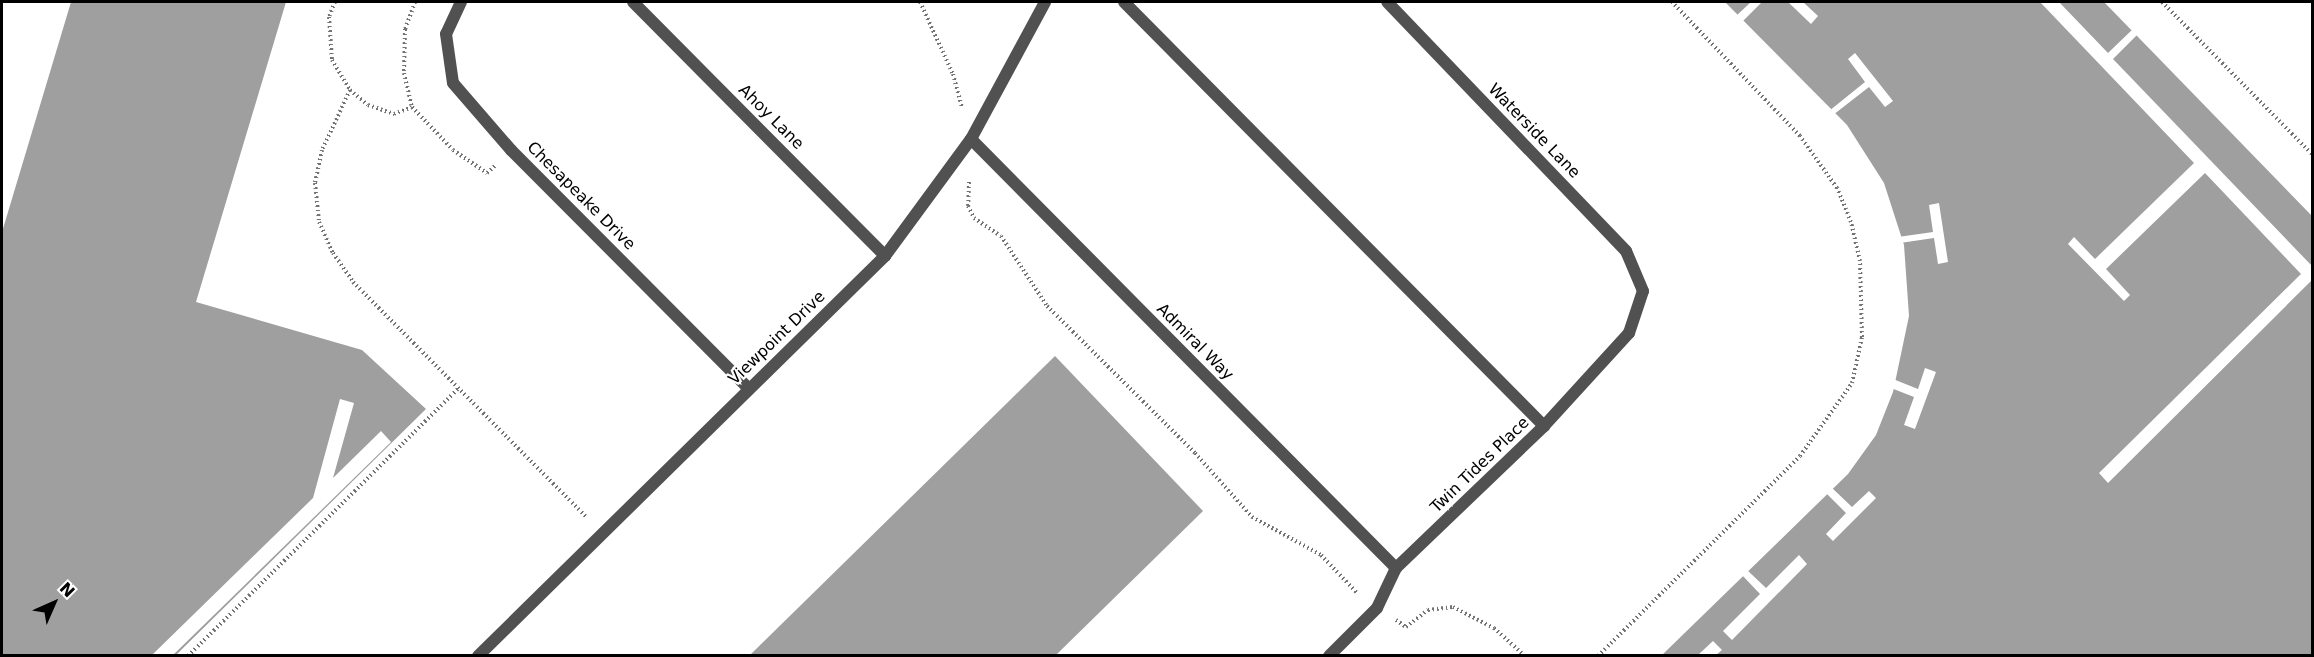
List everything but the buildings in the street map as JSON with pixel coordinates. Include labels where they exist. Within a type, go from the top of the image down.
[{"type":"street","name":"Chesapeake Drive","points":[[461,2],[446,34],[453,83],[511,150],[749,389]]},
{"type":"street","name":"Ahoy Lane","points":[[633,2],[885,256]]},
{"type":"street","name":"Viewpoint Drive","points":[[478,656],[885,256],[971,139],[1045,2]]},
{"type":"street","points":[[1124,2],[1544,426]]},
{"type":"street","name":"Waterside Lane","points":[[1388,2],[1626,251],[1643,291]]},
{"type":"street","name":"Admiral Way","points":[[971,139],[1396,568]]},
{"type":"street","name":"Twin Tides Place","points":[[1329,656],[1377,608],[1396,568],[1544,426],[1629,333],[1643,291]]},
{"type":"path","points":[[335,2],[329,17],[332,60],[350,90],[368,105],[394,114],[412,107]]},
{"type":"path","points":[[415,2],[405,29],[404,73],[412,107],[453,150],[488,173],[511,150]]},
{"type":"path","points":[[921,2],[953,74],[971,139],[968,206],[974,218],[1001,236],[1047,306],[1195,453],[1252,517],[1321,555],[1350,588],[1406,627],[1428,610],[1453,607],[1494,628],[1525,656]]},
{"type":"path","points":[[1598,656],[1800,456],[1852,383],[1862,337],[1860,261],[1851,222],[1837,188],[1800,136],[1672,2]]},
{"type":"path","points":[[2162,2],[2313,154]]},
{"type":"path","points":[[350,90],[322,150],[315,183],[319,222],[333,253],[353,282],[603,534]]},
{"type":"path","points":[[188,656],[459,388]]},
{"type":"shaded area","points":[[71,2],[286,2],[196,302],[362,350],[426,409],[176,655],[2,656],[2,232]]},
{"type":"shaded area","points":[[1725,2],[2104,2],[2312,216],[2312,655],[1661,656],[1848,474],[1876,435],[1893,392],[1909,316],[1904,245],[1884,183],[1847,125]]},
{"type":"shaded area","points":[[1055,356],[1203,511],[1056,655],[750,655]]},
{"type":"pier","points":[[1751,2],[1762,2],[1742,22],[1736,16]]},
{"type":"pier","points":[[1788,2],[1803,2],[1818,16],[1811,24]]},
{"type":"pier","points":[[2040,2],[2059,2],[2108,53],[2134,28],[2139,33],[2113,59],[2312,266],[2312,280],[2108,483],[2099,473],[2301,274],[2205,173],[2106,269],[2130,295],[2124,301],[2068,244],[2074,237],[2095,259],[2194,163]]},
{"type":"pier","points":[[1855,53],[1893,101],[1885,107],[1869,87],[1833,115],[1829,111],[1865,82],[1848,59]]},
{"type":"pier","points":[[1939,203],[1948,262],[1938,264],[1934,238],[1900,243],[1898,237],[1933,232],[1929,205]]},
{"type":"pier","points":[[1925,368],[1936,372],[1915,429],[1904,425],[1914,397],[1891,388],[1893,379],[1918,389]]},
{"type":"pier","points":[[340,399],[354,403],[333,478],[381,431],[391,442],[173,655],[152,655],[313,498]]},
{"type":"pier","points":[[1831,487],[1852,507],[1869,491],[1876,498],[1833,541],[1826,534],[1846,513],[1825,492]]},
{"type":"pier","points":[[1799,555],[1807,564],[1732,640],[1723,631],[1760,594],[1741,574],[1746,569],[1766,588]]},
{"type":"pier","points":[[1713,641],[1722,650],[1716,655],[1698,655]]}]
